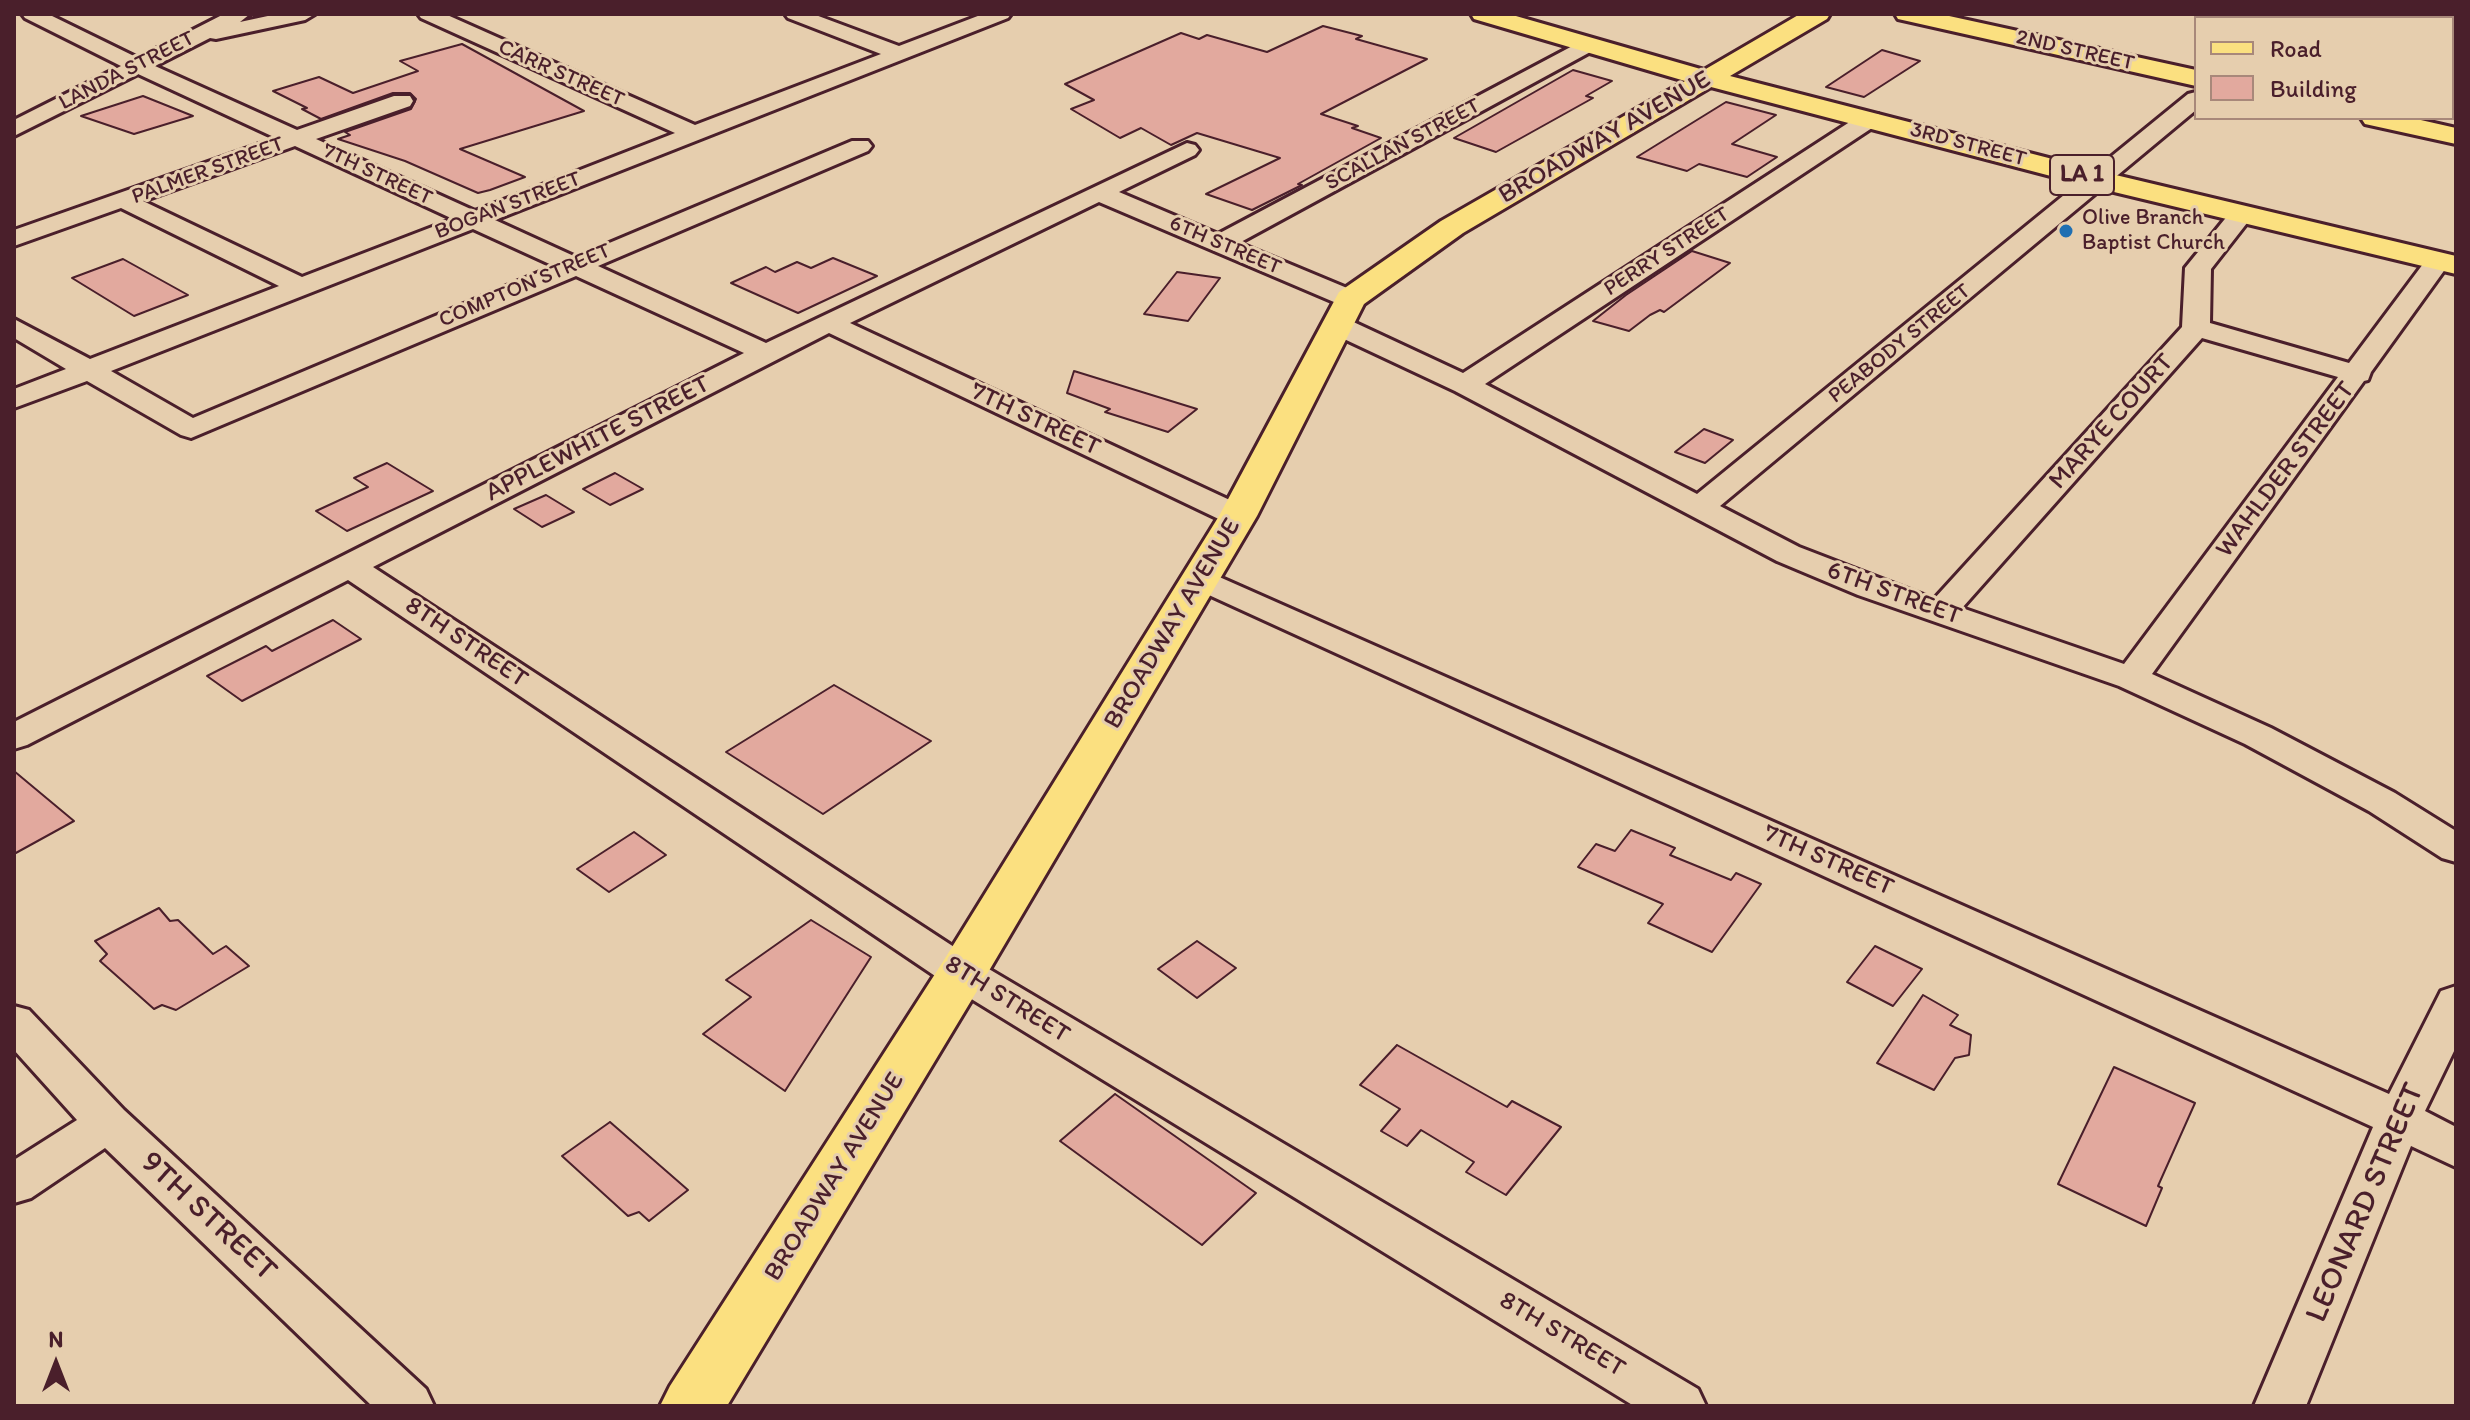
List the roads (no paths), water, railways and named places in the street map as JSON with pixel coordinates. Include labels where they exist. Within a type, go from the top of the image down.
[{"type":"main road","name":"3RD STREET","points":[[1483,14],[1709,79],[2099,180],[2447,263]]},
{"type":"main road","name":"BROADWAY AVENUE","points":[[692,1406],[962,973],[1238,516],[1344,312],[1452,227],[1818,14]]},
{"type":"main road","name":"2ND STREET","points":[[1907,14],[2194,78]]},
{"type":"main road","points":[[2384,120],[2456,136]]},
{"type":"street","name":"LANDA STREET","points":[[14,129],[240,14]]},
{"type":"street","points":[[189,39],[305,14]]},
{"type":"street","name":"CARR STREET","points":[[428,14],[693,133]]},
{"type":"street","points":[[795,14],[898,53]]},
{"type":"street","points":[[14,27],[37,15]]},
{"type":"street","name":"7TH STREET","points":[[37,15],[136,65],[766,353]]},
{"type":"street","name":"BOGAN STREET","points":[[14,399],[992,15]]},
{"type":"street","name":"SCALLAN STREET","points":[[1220,243],[1587,46]]},
{"type":"street","name":"PALMER STREET","points":[[14,238],[402,101]]},
{"type":"street","name":"PEABODY STREET","points":[[1700,507],[2194,101]]},
{"type":"street","name":"PERRY STREET","points":[[1465,385],[1870,119]]},
{"type":"street","name":"COMPTON STREET","points":[[88,370],[191,429],[860,146]]},
{"type":"street","name":"APPLEWHITE STREET","points":[[14,737],[766,353],[1187,150]]},
{"type":"street","name":"6TH STREET","points":[[1100,193],[1220,243],[1344,312],[1465,385],[1788,554],[1941,612],[2131,678],[2258,736],[2382,802],[2456,849]]},
{"type":"street","points":[[125,201],[301,287]]},
{"type":"street","points":[[2242,214],[2198,268],[2196,328],[2358,374]]},
{"type":"street","name":"WAHLDER STREET","points":[[2131,678],[2358,374],[2447,263]]},
{"type":"street","name":"7TH STREET","points":[[831,324],[1238,516]]},
{"type":"street","points":[[14,327],[88,370]]},
{"type":"street","name":"MARYE COURT","points":[[1941,612],[2196,328]]},
{"type":"street","name":"8TH STREET","points":[[350,566],[962,973],[1680,1406]]},
{"type":"street","name":"7TH STREET","points":[[1199,578],[2399,1119],[2456,1148]]},
{"type":"street","name":"LEONARD STREET","points":[[2280,1406],[2399,1119],[2456,1002]]},
{"type":"street","name":"9TH STREET","points":[[14,1022],[108,1123],[408,1406]]},
{"type":"street","points":[[14,1184],[108,1123]]},
{"type":"place","name":"Olive Branch Baptist Church","points":[[2066,231]]}]
